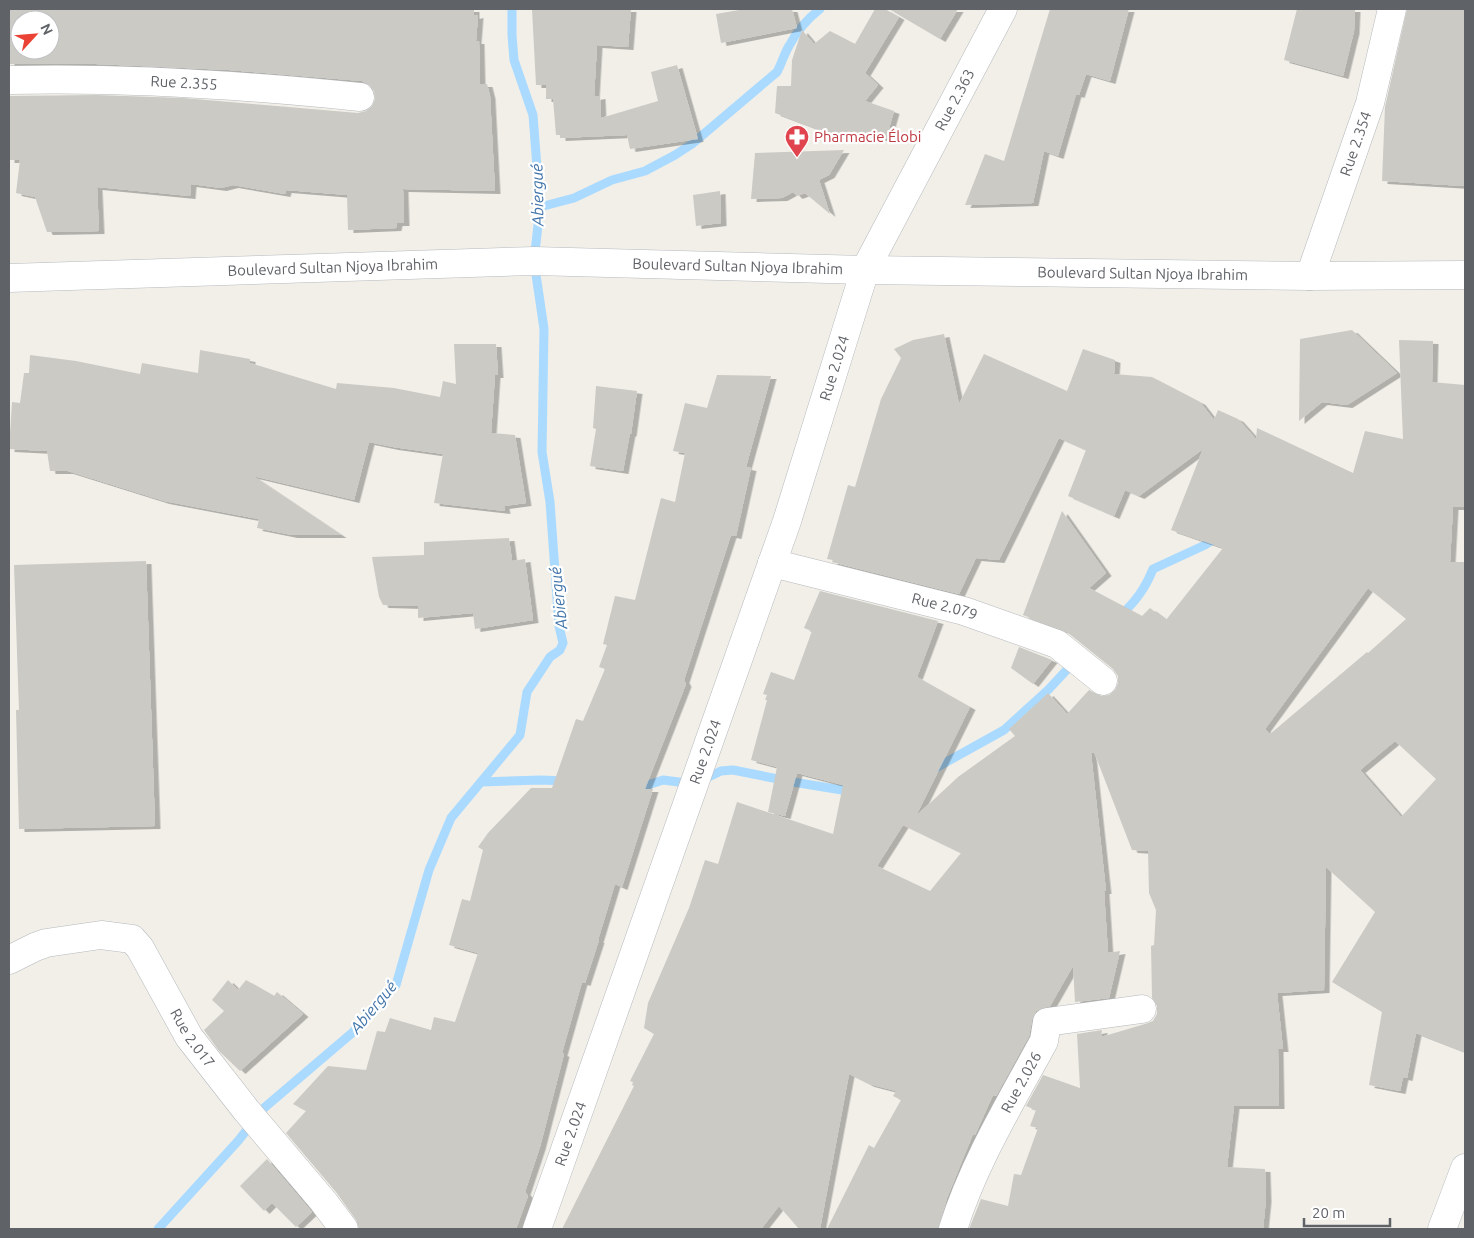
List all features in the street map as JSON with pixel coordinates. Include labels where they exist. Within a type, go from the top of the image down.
[{"type":"street","name":"Rue 2.363","points":[[865,270],[1003,9]]},
{"type":"street","name":"Rue 2.354","points":[[1310,276],[1370,103],[1392,9]]},
{"type":"street","name":"Rue 2.355","points":[[9,80],[73,78],[253,88],[360,97]]},
{"type":"street","name":"Boulevard Sultan Njoya Ibrahim","points":[[9,278],[534,261],[865,270],[1310,276],[1465,275]]},
{"type":"street","name":"Rue 2.024","points":[[537,1229],[787,521],[865,270]]},
{"type":"street","name":"Rue 2.079","points":[[772,563],[964,611],[1057,644],[1102,681]]},
{"type":"street","name":"Rue 2.017","points":[[9,960],[35,947],[61,940],[101,935],[132,939],[140,948],[189,1037],[344,1229]]},
{"type":"street","name":"Rue 2.026","points":[[953,1229],[963,1198],[977,1165],[1044,1041],[1047,1022],[1142,1009]]},
{"type":"street","points":[[1442,1229],[1465,1168]]},
{"type":"building","points":[[9,9],[474,9],[474,16],[478,15],[476,41],[479,41],[480,84],[487,84],[490,96],[495,191],[403,189],[404,223],[397,223],[396,228],[348,230],[347,195],[286,190],[285,194],[233,185],[221,188],[191,184],[190,196],[97,187],[99,231],[47,232],[35,197],[16,193],[20,160],[9,160],[9,96],[96,95],[183,98],[358,113],[366,111],[372,106],[375,99],[374,91],[362,81],[229,70],[96,64],[9,64]]},
{"type":"building","points":[[532,9],[631,9],[628,47],[597,45],[594,97],[600,96],[601,118],[658,101],[651,72],[677,65],[698,139],[630,149],[627,135],[560,138],[560,135],[556,135],[553,99],[546,99],[546,85],[536,85]]},
{"type":"building","points":[[745,9],[792,9],[797,28],[721,43],[716,14]]},
{"type":"building","points":[[875,9],[885,9],[899,17],[865,73],[878,85],[865,101],[894,111],[886,139],[855,132],[850,141],[775,113],[777,86],[791,86],[792,60],[802,30],[814,44],[830,31],[855,44]]},
{"type":"building","points":[[889,9],[958,9],[940,39]]},
{"type":"building","points":[[1050,9],[1129,9],[1110,81],[1086,74],[1079,95],[1076,94],[1058,156],[1044,151],[1033,203],[965,205],[985,154],[1004,161]]},
{"type":"building","points":[[1297,9],[1355,9],[1354,31],[1343,76],[1284,60]]},
{"type":"building","points":[[1407,9],[1465,9],[1464,186],[1382,181],[1385,107]]},
{"type":"building","name":"Pharmacie Élobi","points":[[844,150],[829,175],[819,180],[830,214],[805,193],[797,196],[793,192],[782,198],[751,199],[755,153]]},
{"type":"building","points":[[720,191],[721,223],[696,226],[693,195]]},
{"type":"building","points":[[1352,330],[1397,373],[1347,405],[1322,402],[1299,421],[1300,339]]},
{"type":"building","points":[[944,334],[959,404],[984,354],[1067,391],[1083,349],[1115,360],[1114,374],[1152,377],[1200,402],[1214,420],[1218,410],[1238,419],[1256,439],[1257,428],[1353,473],[1365,431],[1403,439],[1399,340],[1433,341],[1432,382],[1465,385],[1465,507],[1453,507],[1450,562],[1465,562],[1465,1052],[1416,1033],[1407,1078],[1403,1077],[1400,1091],[1369,1085],[1382,1012],[1332,982],[1375,912],[1326,867],[1324,990],[1277,993],[1283,1049],[1278,1049],[1279,1106],[1234,1106],[1227,1167],[1265,1169],[1266,1199],[1263,1229],[969,1229],[981,1199],[1008,1206],[1014,1174],[1021,1175],[1038,1128],[1030,1126],[1036,1110],[1026,1106],[1043,1075],[1080,1088],[1077,1034],[1102,1030],[1101,1037],[1153,1021],[1157,1014],[1157,1006],[1152,998],[1151,946],[1154,945],[1156,910],[1149,893],[1148,851],[1132,850],[1094,752],[1091,753],[1106,891],[1104,891],[1108,953],[1120,951],[1109,998],[1075,1002],[1073,966],[1050,1006],[1036,1011],[1029,1036],[996,1096],[993,1095],[975,1135],[973,1134],[947,1198],[938,1229],[827,1229],[869,1145],[874,1148],[901,1100],[893,1096],[896,1091],[869,1084],[849,1074],[820,1229],[799,1229],[779,1206],[761,1229],[562,1229],[634,1086],[632,1085],[633,1082],[630,1081],[654,1034],[644,1028],[648,1003],[689,908],[705,860],[718,864],[737,802],[833,834],[843,785],[797,773],[785,816],[768,812],[777,767],[751,760],[767,700],[765,700],[767,695],[763,694],[771,672],[794,680],[812,631],[804,628],[820,591],[938,621],[917,677],[970,707],[916,816],[958,777],[1015,736],[1009,729],[1048,693],[1067,714],[1089,690],[1101,696],[1109,695],[1115,690],[1118,676],[1113,669],[1067,632],[1023,615],[1062,511],[1106,573],[1089,588],[1142,616],[1150,608],[1166,620],[1223,548],[1171,530],[1203,449],[1139,496],[1125,490],[1114,516],[1068,496],[1086,450],[1059,438],[999,560],[976,558],[959,594],[832,562],[833,560],[827,559],[848,485],[855,487],[881,399],[901,358],[894,349],[913,340]],"holes":[[[1368,588],[1406,619],[1270,734],[1265,729]],[[1395,741],[1436,779],[1401,817],[1360,770]],[[903,825],[961,853],[930,891],[877,866]]]},
{"type":"building","points":[[454,344],[496,344],[498,375],[495,375],[491,433],[515,435],[526,503],[504,506],[505,511],[434,503],[443,454],[369,442],[354,500],[253,476],[341,535],[292,535],[257,528],[259,519],[164,501],[68,471],[50,471],[47,451],[9,449],[12,402],[20,403],[24,373],[29,373],[30,355],[76,361],[140,374],[142,363],[198,373],[200,350],[250,359],[250,363],[336,389],[337,383],[394,388],[440,397],[443,381],[456,384]]},
{"type":"building","points":[[717,375],[771,376],[746,467],[751,468],[736,536],[731,535],[684,680],[686,684],[645,789],[653,789],[622,887],[615,884],[585,983],[582,982],[562,1053],[564,1054],[540,1147],[525,1192],[528,1196],[516,1229],[359,1229],[356,1220],[336,1192],[286,1133],[306,1111],[293,1104],[328,1066],[366,1070],[377,1031],[385,1032],[390,1018],[431,1030],[434,1017],[455,1022],[478,953],[449,945],[462,899],[470,901],[483,850],[478,847],[488,833],[531,788],[552,788],[576,719],[583,721],[605,669],[599,667],[607,645],[603,644],[615,596],[635,600],[661,498],[675,502],[685,453],[673,451],[685,403],[707,408]]},
{"type":"building","points":[[596,386],[637,391],[631,434],[623,471],[590,466],[596,429],[593,428]]},
{"type":"building","points":[[509,538],[512,561],[525,559],[533,620],[475,629],[473,613],[418,618],[418,606],[383,605],[379,597],[372,557],[424,555],[424,542]]},
{"type":"building","points":[[146,561],[155,826],[19,829],[16,710],[19,710],[14,565]]},
{"type":"building","points":[[1019,647],[1052,660],[1033,684],[1011,668]]},
{"type":"building","points":[[228,980],[238,990],[246,980],[274,996],[277,992],[303,1014],[240,1071],[219,1051],[204,1030],[224,1011],[212,1000]]},
{"type":"building","points":[[267,1159],[312,1212],[296,1227],[272,1203],[264,1211],[240,1186]]},
{"type":"waterway","name":"Abiergué","points":[[158,1229],[238,1141],[264,1108],[352,1033],[396,985],[429,870],[451,818],[520,735],[527,692],[550,657],[560,650],[563,643],[559,626],[550,502],[542,452],[544,329],[534,261],[540,207],[533,115],[514,60],[512,9]]},
{"type":"waterway","points":[[540,207],[574,198],[612,180],[645,171],[692,144],[777,72],[795,35],[820,9]]},
{"type":"waterway","points":[[1120,616],[1139,595],[1153,569],[1205,545],[1211,541],[1213,535]]},
{"type":"waterway","points":[[932,770],[1004,730],[1048,690],[1075,661]]},
{"type":"waterway","points":[[635,785],[648,785],[663,780],[694,784],[721,771],[733,770],[854,792]]},
{"type":"waterway","points":[[481,782],[565,781]]},
{"type":"place","name":"Pharmacie Élobi","points":[[797,158]]}]
